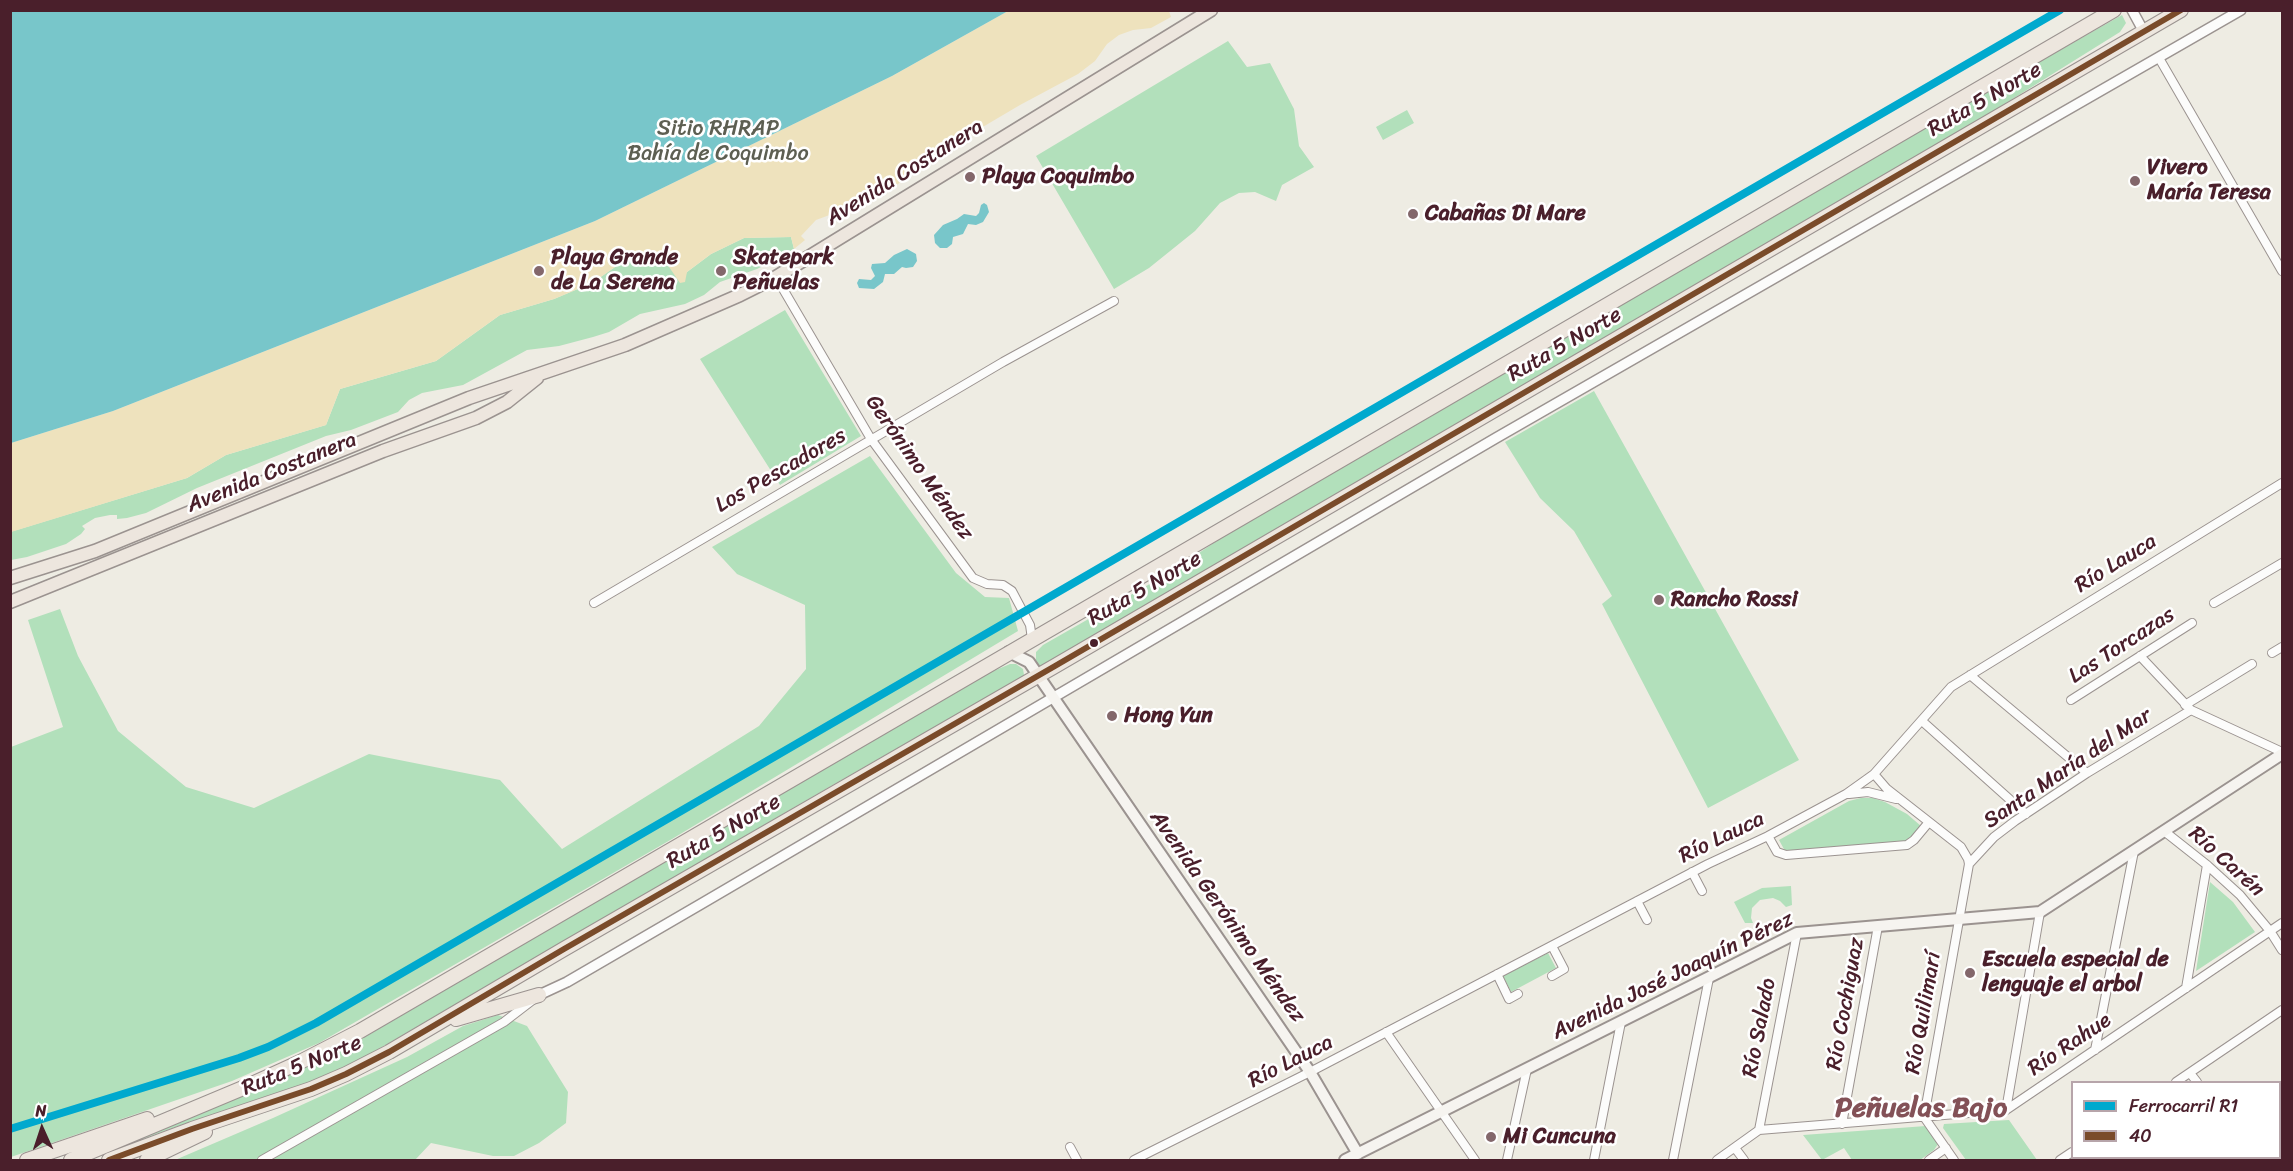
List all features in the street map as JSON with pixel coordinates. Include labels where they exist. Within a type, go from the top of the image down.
[{"type":"highway","name":"Ruta 5 Norte","points":[[70,1161],[243,1088],[374,1024],[2114,10]]},
{"type":"highway","points":[[2176,10],[2181,11]]},
{"type":"highway","name":"Ruta 5 Norte","points":[[109,1161],[192,1129],[293,1096],[355,1070],[1038,676],[2181,11]]},
{"type":"highway","points":[[418,1035],[470,1014],[539,995]]},
{"type":"highway","points":[[27,1161],[121,1127],[243,1088]]},
{"type":"highway","points":[[147,1161],[203,1133],[293,1096]]},
{"type":"main road","name":"Avenida Costanera","points":[[10,578],[95,551],[469,398],[665,329],[776,277],[1211,10]]},
{"type":"main road","name":"Avenida Costanera","points":[[10,602],[383,451],[476,418],[507,402],[542,374]]},
{"type":"main road","points":[[469,398],[476,400],[480,405],[480,414],[476,418]]},
{"type":"main road","name":"Gerónimo Méndez","points":[[1029,662],[1032,639]]},
{"type":"main road","points":[[1009,652],[1029,662],[1053,699]]},
{"type":"main road","name":"Avenida Gerónimo Méndez","points":[[1053,699],[1310,1072],[1360,1157]]},
{"type":"main road","name":"Avenida José Joaquín Pérez","points":[[1345,1161],[1360,1157],[1441,1112],[1797,933],[2040,912],[2283,753]]},
{"type":"street","points":[[2132,10],[2145,32]]},
{"type":"street","points":[[262,1161],[504,1022],[539,995],[567,982],[1496,438],[2241,10]]},
{"type":"street","points":[[2159,58],[2283,271]]},
{"type":"street","name":"Gerónimo Méndez","points":[[776,277],[871,439],[973,578],[987,584],[1003,585],[1012,591],[1030,625],[1032,639]]},
{"type":"street","name":"Los Pescadores","points":[[594,603],[1003,362],[1114,301]]},
{"type":"street","name":"Río Lauca","points":[[1134,1161],[1846,794],[1874,774],[1952,687],[2283,483]]},
{"type":"street","points":[[2214,603],[2281,566]]},
{"type":"street","name":"Las Torcazas","points":[[2071,700],[2192,623]]},
{"type":"street","points":[[2272,653],[2283,647]]},
{"type":"street","points":[[2140,656],[2188,707],[2283,753]]},
{"type":"street","name":"Santa María del Mar","points":[[1969,864],[2004,828],[2252,664]]},
{"type":"street","points":[[1970,675],[2087,773]]},
{"type":"street","points":[[1922,721],[2026,814]]},
{"type":"street","points":[[1874,774],[1887,789],[1961,847],[1969,864]]},
{"type":"street","points":[[1846,794],[1879,794],[1906,804]]},
{"type":"street","points":[[1768,836],[1777,852],[1786,855],[1907,845],[1929,822]]},
{"type":"street","name":"Río Carén","points":[[2164,831],[2240,895],[2283,950]]},
{"type":"street","points":[[1961,847],[1971,849],[1985,846]]},
{"type":"street","points":[[2095,1050],[2134,851]]},
{"type":"street","name":"Río Quilimarí","points":[[1924,1117],[1969,864]]},
{"type":"street","points":[[2186,988],[2207,865]]},
{"type":"street","points":[[1692,872],[1702,891]]},
{"type":"street","points":[[1637,901],[1647,920]]},
{"type":"street","points":[[2006,1110],[2040,912]]},
{"type":"street","name":"Río Rahue","points":[[1759,1130],[2006,1110],[2283,923]]},
{"type":"street","name":"Río Cochiguaz","points":[[1842,1124],[1878,926]]},
{"type":"street","name":"Río Salado","points":[[1759,1130],[1797,933]]},
{"type":"street","points":[[1552,946],[1564,969],[1552,976]]},
{"type":"street","points":[[1497,974],[1509,999],[1518,994]]},
{"type":"street","points":[[1673,1161],[1709,978]]},
{"type":"street","points":[[2178,1081],[2283,1010]]},
{"type":"street","points":[[1594,1161],[1621,1022]]},
{"type":"street","points":[[1386,1032],[1475,1161]]},
{"type":"street","points":[[1507,1161],[1527,1069]]},
{"type":"street","points":[[2190,1073],[2196,1081]]},
{"type":"street","points":[[1924,1117],[1954,1161]]},
{"type":"street","points":[[1717,1161],[1759,1130]]},
{"type":"street","points":[[1070,1147],[1077,1161]]},
{"type":"street","points":[[1735,1148],[1744,1161]]},
{"type":"street","points":[[1929,1161],[1946,1148]]},
{"type":"green space","points":[[2122,15],[2126,23],[2120,32],[1982,118],[1039,668],[1036,652],[1043,645],[1169,573],[1236,528],[1975,98]]},
{"type":"green space","points":[[1228,41],[1247,67],[1270,63],[1294,109],[1299,146],[1314,167],[1282,185],[1276,201],[1255,192],[1239,193],[1220,203],[1195,231],[1149,268],[1114,289],[1036,156]]},
{"type":"green space","points":[[1407,110],[1414,123],[1383,140],[1376,127]]},
{"type":"green space","points":[[791,237],[794,249],[785,255],[757,269],[720,282],[704,295],[685,304],[640,314],[609,332],[593,337],[559,346],[527,350],[463,385],[422,393],[409,400],[398,412],[351,430],[326,436],[197,488],[146,513],[117,519],[117,515],[95,518],[82,526],[85,529],[81,534],[66,544],[11,560],[10,532],[187,478],[226,455],[326,425],[340,389],[436,361],[500,315],[554,299],[592,283],[635,253],[667,264],[684,277],[687,272],[711,254],[744,238]]},
{"type":"green space","points":[[785,310],[861,436],[780,485],[700,359]]},
{"type":"green space","name":"Rancho Rossi","points":[[1594,391],[1799,760],[1708,808],[1602,604],[1612,596],[1574,531],[1540,498],[1505,442]]},
{"type":"green space","points":[[870,456],[956,573],[985,597],[1009,598],[1018,631],[672,839],[319,1043],[232,1081],[11,1157],[11,747],[63,727],[28,620],[60,609],[78,656],[118,731],[186,787],[254,808],[369,754],[500,780],[562,849],[759,726],[806,669],[805,605],[737,574],[712,547]]},
{"type":"green space","points":[[1010,664],[1016,664],[1023,669],[1024,675],[370,1054],[325,1076],[289,1090],[118,1148],[289,1075],[358,1041],[735,820],[991,672]]},
{"type":"green space","points":[[1873,798],[1885,802],[1907,814],[1921,826],[1910,842],[1785,851],[1779,840],[1849,801]]},
{"type":"green space","points":[[2210,882],[2233,902],[2255,932],[2196,971]]},
{"type":"green space","points":[[1791,886],[1792,905],[1786,907],[1773,898],[1760,900],[1752,908],[1753,923],[1745,923],[1734,902],[1762,888]]},
{"type":"green space","points":[[1548,953],[1556,968],[1511,992],[1503,976]]},
{"type":"green space","points":[[498,1015],[527,1026],[568,1092],[566,1123],[539,1143],[514,1156],[493,1156],[431,1143],[415,1160],[175,1160],[407,1057],[463,1026]]},
{"type":"green space","points":[[2282,1108],[2281,1158],[2281,1109]]},
{"type":"green space","points":[[2009,1120],[2037,1160],[1966,1160],[1943,1128],[1944,1124]]},
{"type":"green space","points":[[1926,1126],[1938,1144],[1934,1150],[1920,1160],[1852,1160],[1844,1148],[1822,1160],[1803,1135]]},
{"type":"green space","points":[[2241,1159],[2279,1159],[2278,1160]]},
{"type":"sand","name":"Playa Grande de La Serena","points":[[1008,11],[1169,11],[1171,17],[1151,28],[1133,30],[1119,35],[1107,44],[1095,61],[1078,74],[942,151],[898,184],[864,205],[842,215],[841,212],[835,213],[816,220],[801,236],[805,240],[794,249],[791,237],[744,238],[711,254],[687,272],[685,282],[680,283],[667,264],[634,254],[592,283],[554,299],[500,315],[436,361],[340,389],[326,425],[226,455],[187,478],[11,532],[11,443],[113,411],[595,221],[892,76]]},
{"type":"water","points":[[11,10],[1008,11],[892,76],[595,221],[113,411],[11,443]]},
{"type":"water","points":[[984,203],[989,212],[983,222],[976,225],[968,224],[963,234],[953,237],[952,244],[947,248],[940,248],[935,243],[934,235],[943,225],[964,214],[976,216]]},
{"type":"water","points":[[907,249],[916,254],[917,261],[913,267],[902,267],[894,274],[885,274],[883,282],[874,289],[859,288],[857,283],[859,279],[871,280],[875,276],[871,268],[872,264],[885,263],[894,255]]},
{"type":"rail line","name":"R1","points":[[10,1129],[239,1058],[268,1047],[316,1023],[2060,10]]},
{"type":"transit line","name":"40","points":[[109,1160],[311,1089],[389,1052],[2181,10]]},
{"type":"place","name":"Playa Coquimbo","points":[[970,177]]},
{"type":"place","name":"Vivero María Teresa","points":[[2135,181]]},
{"type":"place","name":"Cabañas Di Mare","points":[[1413,214]]},
{"type":"place","name":"Playa Grande de La Serena","points":[[539,271]]},
{"type":"place","name":"Skatepark Peñuelas","points":[[721,271]]},
{"type":"place","name":"Rancho Rossi","points":[[1659,600]]},
{"type":"place","name":"Hong Yun","points":[[1112,716]]},
{"type":"place","name":"Escuela especial de lenguaje el arbol","points":[[1970,973]]},
{"type":"place","name":"Mi Cuncuna","points":[[1491,1137]]},
{"type":"district","name":"Peñuelas Bajo","points":[[1921,1109]]},
{"type":"park label","name":"Sitio RHRAP Bahía de Coquimbo","points":[[718,142]]}]
